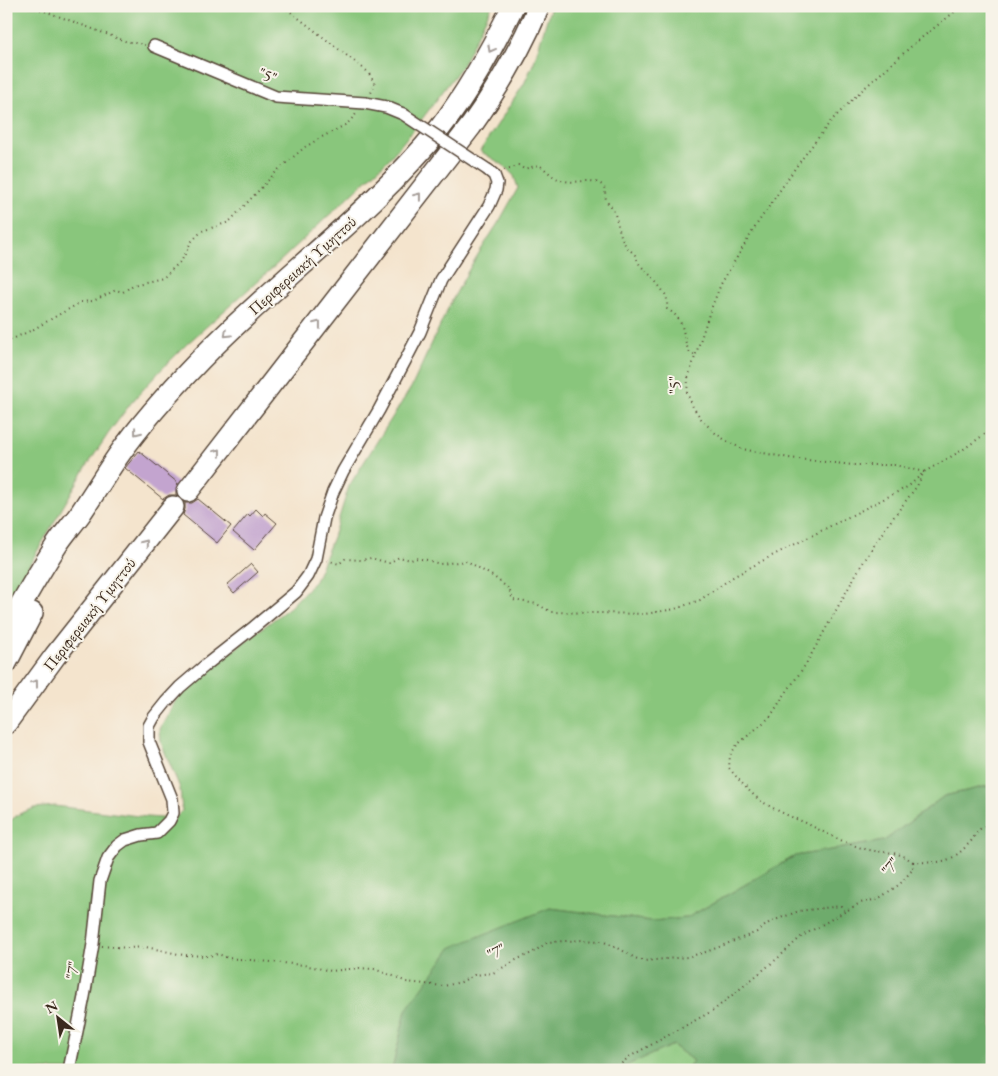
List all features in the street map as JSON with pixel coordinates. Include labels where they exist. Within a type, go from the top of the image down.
[{"type":"highway","name":"Περιφερειακή Υμηττού","points":[[79,516],[124,449],[168,394],[194,366],[241,320],[378,195],[429,140],[463,95],[513,6]]},
{"type":"highway","points":[[188,491],[472,126],[507,72],[538,6]]},
{"type":"highway","name":"Περιφερειακή Υμηττού","points":[[6,723],[55,656],[173,507]]},
{"type":"highway","points":[[6,630],[40,571],[79,516]]},
{"type":"highway","points":[[6,663],[62,554],[79,516]]},
{"type":"street","name":"\"5\"","points":[[154,46],[276,97],[365,103],[386,107],[403,114],[491,173]]},
{"type":"street","points":[[93,944],[100,881],[108,858],[117,846],[126,840],[141,835],[157,833],[169,821],[173,813],[172,799],[149,742],[150,726],[154,718],[180,687],[296,592],[308,576],[316,559],[324,518],[333,492],[406,361],[441,280],[489,206],[497,183],[491,173]]},
{"type":"street","name":"\"7\"","points":[[69,1070],[93,944]]},
{"type":"path","points":[[31,6],[125,41],[154,46]]},
{"type":"path","points":[[6,342],[34,329],[81,302],[94,301],[116,290],[123,292],[133,285],[163,278],[182,260],[191,242],[202,231],[228,222],[278,170],[305,147],[347,124],[365,103],[375,84],[368,72],[283,6]]},
{"type":"path","points":[[695,355],[721,284],[757,224],[798,164],[831,121],[860,92],[915,42],[962,6]]},
{"type":"path","name":"\"5\"","points":[[491,173],[510,169],[518,165],[524,169],[539,165],[552,176],[559,179],[576,182],[590,181],[600,183],[604,187],[606,201],[612,208],[620,235],[641,266],[650,274],[666,295],[667,309],[675,314],[679,320],[682,325],[686,347],[690,353],[695,355],[688,378],[687,393],[693,407],[702,420],[725,440],[742,449],[789,458],[853,465],[895,465],[924,472]]},
{"type":"path","points":[[316,559],[324,559],[338,564],[345,559],[361,560],[371,558],[389,564],[399,557],[411,560],[415,558],[428,560],[440,564],[467,561],[494,577],[509,589],[513,600],[537,604],[551,612],[645,614],[675,609],[700,600],[762,561],[909,486],[924,472],[961,451],[992,429]]},
{"type":"path","points":[[912,862],[905,856],[895,853],[868,850],[844,842],[783,813],[762,801],[750,791],[729,768],[730,755],[738,745],[770,717],[801,671],[859,569],[886,527],[917,486],[924,472]]},
{"type":"path","name":"\"7\"","points":[[93,944],[128,948],[146,947],[183,955],[209,956],[218,954],[228,958],[304,965],[331,971],[359,968],[374,969],[406,982],[444,986],[461,982],[474,975],[493,973],[532,953],[548,942],[602,940],[634,958],[644,961],[687,957],[706,952],[757,932],[770,922],[799,911],[841,906],[846,911],[860,902],[878,899],[900,884],[913,869],[912,862],[950,860],[973,839],[979,829],[992,822]]},
{"type":"path","points":[[614,1070],[629,1058],[714,1010],[802,936],[846,911]]},
{"type":"green space","points":[[6,6],[492,6],[462,66],[416,127],[388,160],[277,264],[188,343],[131,403],[85,469],[6,605]]},
{"type":"green space","points":[[551,6],[992,6],[992,785],[944,796],[884,841],[795,856],[687,918],[652,921],[550,908],[406,1010],[392,1070],[6,1070],[6,824],[19,814],[35,808],[55,806],[174,819],[182,811],[180,788],[161,743],[160,729],[176,700],[209,669],[290,607],[315,581],[333,537],[349,486],[412,386],[450,304],[518,188],[514,176],[503,165],[480,151],[524,84],[534,62]]},
{"type":"green space","points":[[992,785],[992,1070],[686,1070],[693,1061],[673,1045],[616,1070],[392,1070],[406,1010],[452,947],[550,908],[652,921],[687,918],[795,856],[884,841],[944,796]]},
{"type":"green space","points":[[673,1045],[693,1061],[686,1070],[616,1070]]},
{"type":"building","points":[[139,451],[178,483],[176,495],[169,495],[163,499],[125,468]]},
{"type":"building","points":[[198,499],[231,526],[217,543],[183,515],[185,503],[192,503]]},
{"type":"building","points":[[256,509],[263,516],[265,513],[277,523],[254,550],[233,532],[248,514],[250,516]]},
{"type":"building","points":[[251,564],[258,572],[234,593],[227,585]]}]
